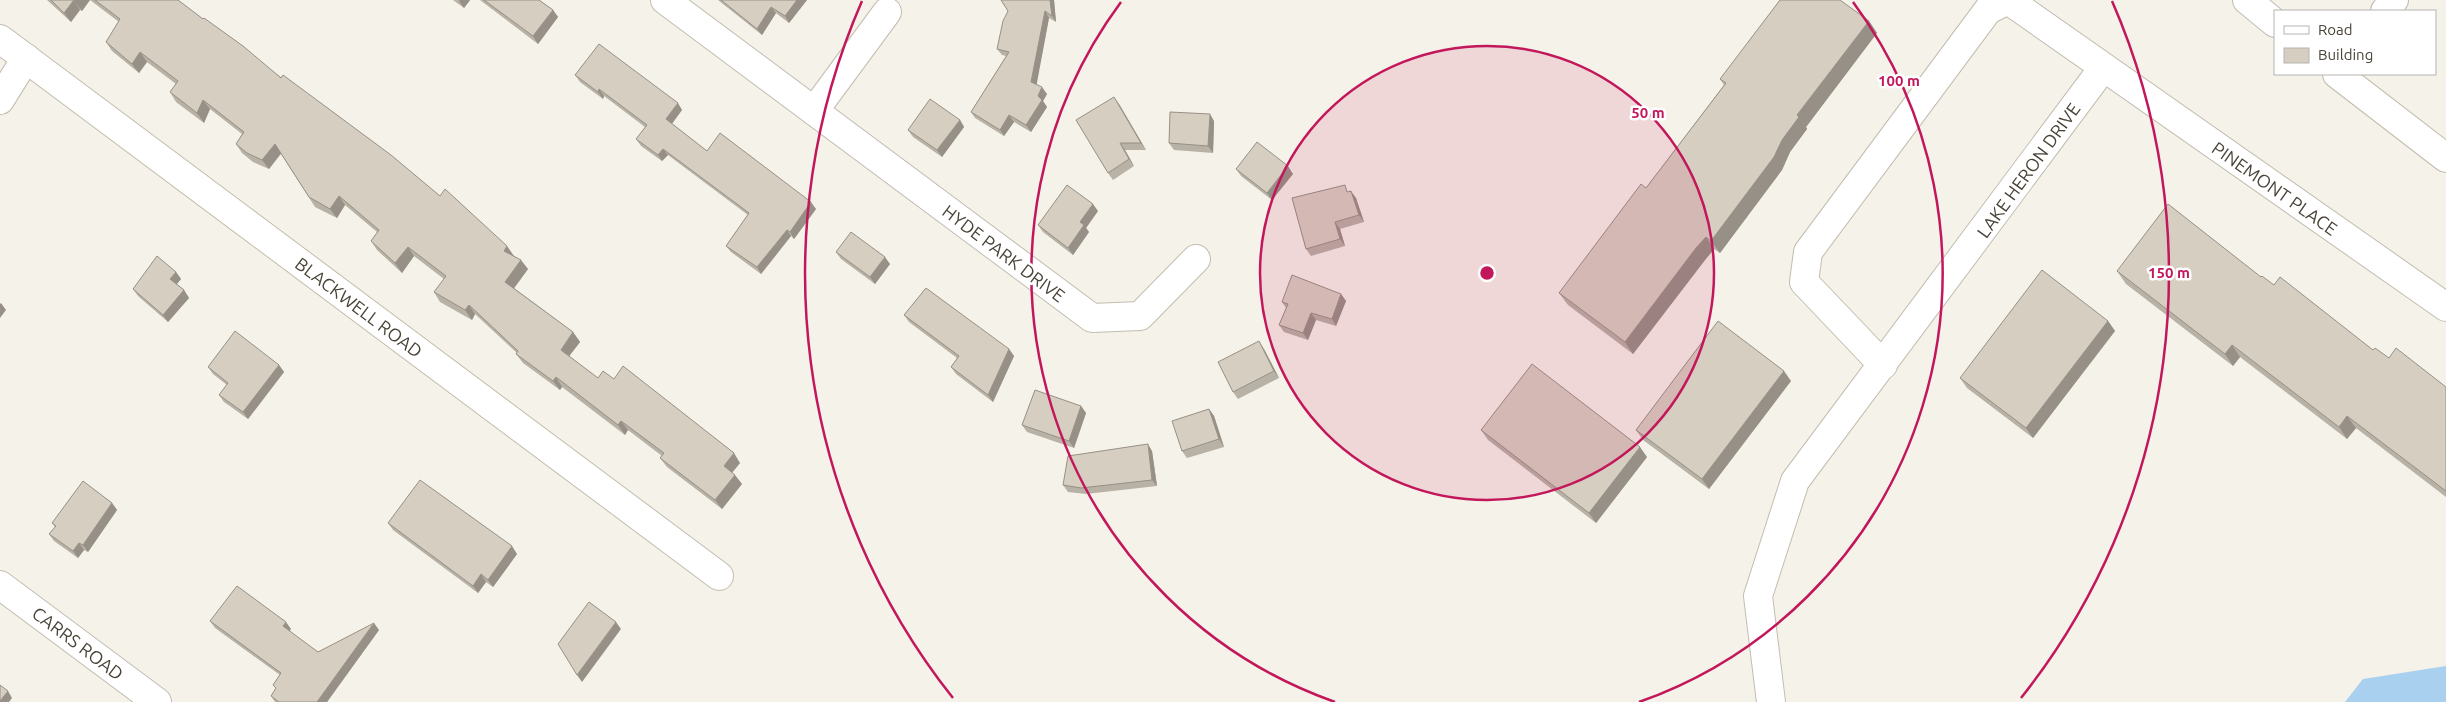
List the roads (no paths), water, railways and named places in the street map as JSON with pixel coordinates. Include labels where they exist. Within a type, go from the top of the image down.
[{"type":"street","name":"HYDE PARK DRIVE","points":[[665,0],[1092,318],[1140,316],[1196,259]]},
{"type":"street","points":[[1883,365],[1804,282],[1808,252],[1988,10],[2008,0],[2103,68]]},
{"type":"street","points":[[2247,0],[2274,22]]},
{"type":"street","points":[[2385,10],[2394,0]]},
{"type":"street","points":[[814,111],[887,12]]},
{"type":"street","name":"BLACKWELL ROAD","points":[[0,39],[719,576]]},
{"type":"street","points":[[0,100],[26,58]]},
{"type":"street","name":"PINEMONT PLACE","points":[[2103,68],[2446,307]]},
{"type":"street","name":"LAKE HERON DRIVE","points":[[1771,702],[1758,596],[1795,481],[2103,68]]},
{"type":"street","points":[[2338,75],[2446,158]]},
{"type":"street","name":"CARRS ROAD","points":[[0,585],[157,702]]},
{"type":"water","points":[[2446,666],[2446,702],[2345,702],[2363,679]]}]
